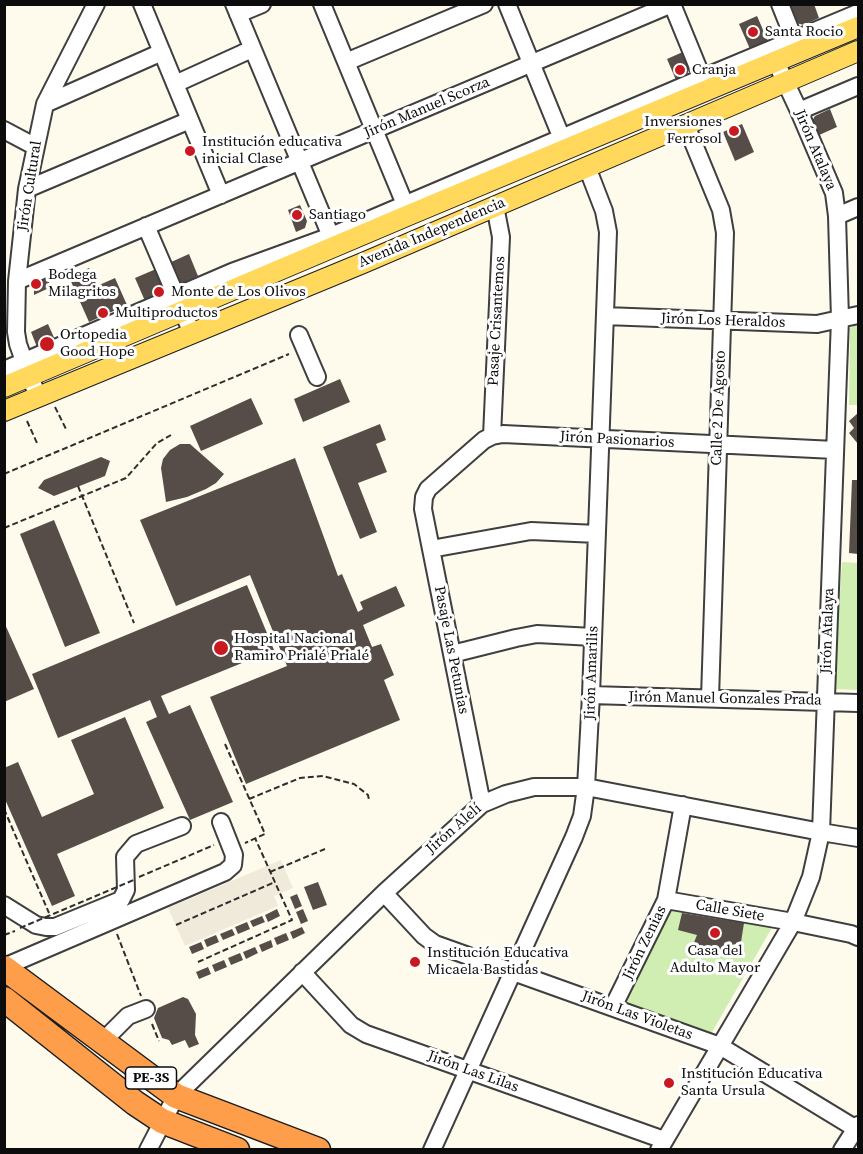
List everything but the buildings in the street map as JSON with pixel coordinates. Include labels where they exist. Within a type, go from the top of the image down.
[{"type":"highway","name":"PE-3S","points":[[4,967],[176,1096],[318,1149]]},
{"type":"highway","name":"PE-3S","points":[[4,999],[135,1103],[162,1121],[237,1149]]},
{"type":"highway","points":[[72,1052],[96,1036]]},
{"type":"main road","name":"Avenida Independencia","points":[[4,387],[27,369],[180,304],[705,85],[776,62],[797,46],[858,27]]},
{"type":"main road","name":"Avenida Independencia","points":[[4,411],[46,402],[192,333],[858,51]]},
{"type":"street","name":"Jirón Cultural","points":[[46,402],[11,347],[27,189],[45,104],[96,4]]},
{"type":"street","points":[[142,4],[221,195]]},
{"type":"street","points":[[262,4],[236,9],[333,242]]},
{"type":"street","points":[[322,4],[407,210]]},
{"type":"street","points":[[346,62],[484,4]]},
{"type":"street","points":[[507,4],[564,144]]},
{"type":"street","points":[[672,4],[705,85]]},
{"type":"street","name":"Jirón Manuel Scorza","points":[[17,281],[672,4]]},
{"type":"street","points":[[780,4],[797,46]]},
{"type":"street","name":"Avenida Independencia","points":[[705,85],[797,46],[858,13]]},
{"type":"street","points":[[175,84],[252,49]]},
{"type":"street","points":[[45,104],[162,52]]},
{"type":"street","name":"Jirón Atalaya","points":[[661,1145],[793,922],[811,877],[820,832],[840,319],[837,216],[834,194],[776,62]]},
{"type":"street","points":[[799,111],[858,86]]},
{"type":"street","points":[[27,189],[190,120]]},
{"type":"street","name":"Calle 2 De Agosto","points":[[686,125],[721,210],[725,233],[710,698]]},
{"type":"street","points":[[4,130],[36,147]]},
{"type":"street","name":"Jirón Amarilis","points":[[432,1149],[582,816],[586,787],[591,696],[608,232],[604,211],[587,167]]},
{"type":"street","name":"Pasaje Crisantemos","points":[[492,436],[501,237],[495,206]]},
{"type":"street","points":[[837,216],[858,207]]},
{"type":"street","points":[[146,226],[192,333]]},
{"type":"street","name":"Jirón Los Heraldos","points":[[605,316],[817,324],[858,315]]},
{"type":"street","points":[[301,340],[317,376]]},
{"type":"street","name":"Avenida Independencia","points":[[4,370],[27,369]]},
{"type":"street","name":"Jirón Pasionarios","points":[[492,436],[503,434],[835,450]]},
{"type":"street","name":"Pasaje Las Petunias","points":[[482,804],[423,509],[424,497],[428,489],[484,440],[492,436]]},
{"type":"street","points":[[431,549],[531,531],[597,534]]},
{"type":"street","points":[[452,654],[537,634],[593,637]]},
{"type":"street","name":"Jirón Manuel Gonzales Prada","points":[[591,696],[858,703]]},
{"type":"street","name":"Jirón Alelí","points":[[148,1149],[176,1096],[384,893],[482,804],[506,794],[534,788],[586,787],[858,838]]},
{"type":"street","name":"Jirón Zenias","points":[[613,1007],[666,900],[683,806]]},
{"type":"street","points":[[4,967],[225,872],[233,865],[234,855],[221,822]]},
{"type":"street","points":[[4,905],[36,925],[55,927],[121,900],[126,890],[126,857],[136,844],[182,826]]},
{"type":"street","name":"Jirón Las Violetas","points":[[384,893],[424,936],[435,944],[720,1046],[858,1128]]},
{"type":"street","name":"Calle Siete","points":[[666,900],[793,922],[858,937]]},
{"type":"street","name":"Jirón Las Lilas","points":[[302,972],[351,1025],[366,1034],[467,1070],[661,1145]]},
{"type":"street","points":[[96,1036],[128,1016],[146,1009]]},
{"type":"street","points":[[842,1149],[858,1128]]},
{"type":"path","points":[[4,474],[277,360],[301,340]]},
{"type":"path","points":[[46,402],[67,431]]},
{"type":"path","points":[[26,418],[37,443]]},
{"type":"path","points":[[4,528],[126,478],[157,443],[171,435]]},
{"type":"path","points":[[78,486],[134,623]]},
{"type":"path","points":[[4,935],[136,879],[230,844],[265,834],[225,744]]},
{"type":"path","points":[[249,799],[300,778],[323,776],[354,784],[368,795],[369,800]]},
{"type":"path","points":[[4,809],[55,927]]},
{"type":"path","points":[[198,962],[292,920],[255,838]]},
{"type":"path","points":[[270,872],[325,849]]},
{"type":"path","points":[[176,925],[275,882]]},
{"type":"path","points":[[116,932],[159,1041]]},
{"type":"green space","points":[[858,324],[858,405],[849,405],[850,328]]},
{"type":"green space","points":[[842,562],[858,563],[858,690],[834,689]]},
{"type":"green space","points":[[671,907],[774,924],[711,1034],[621,1001]]},
{"type":"shaded area","points":[[281,860],[293,888],[274,896],[278,906],[185,946],[168,908]]},
{"type":"place","name":"Santa Rocio","points":[[753,32]]},
{"type":"place","name":"Cranja","points":[[680,70]]},
{"type":"place","name":"Inversiones Ferrosol","points":[[734,131]]},
{"type":"place","name":"Institución educativa inicial Clase","points":[[190,151]]},
{"type":"place","name":"Santiago","points":[[297,215]]},
{"type":"place","name":"Bodega Milagritos","points":[[36,284]]},
{"type":"place","name":"Monte de Los Olivos","points":[[159,292]]},
{"type":"place","name":"Multiproductos","points":[[103,313]]},
{"type":"place","name":"Ortopedia Good Hope","points":[[47,344]]},
{"type":"place","name":"Hospital Nacional Ramiro Prialé Prialé","points":[[221,648]]},
{"type":"place","name":"Casa del Adulto Mayor","points":[[715,933]]},
{"type":"place","name":"Institución Educativa Micaela Bastidas","points":[[415,962]]},
{"type":"place","name":"Institución Educativa Santa Ursula","points":[[669,1083]]}]
